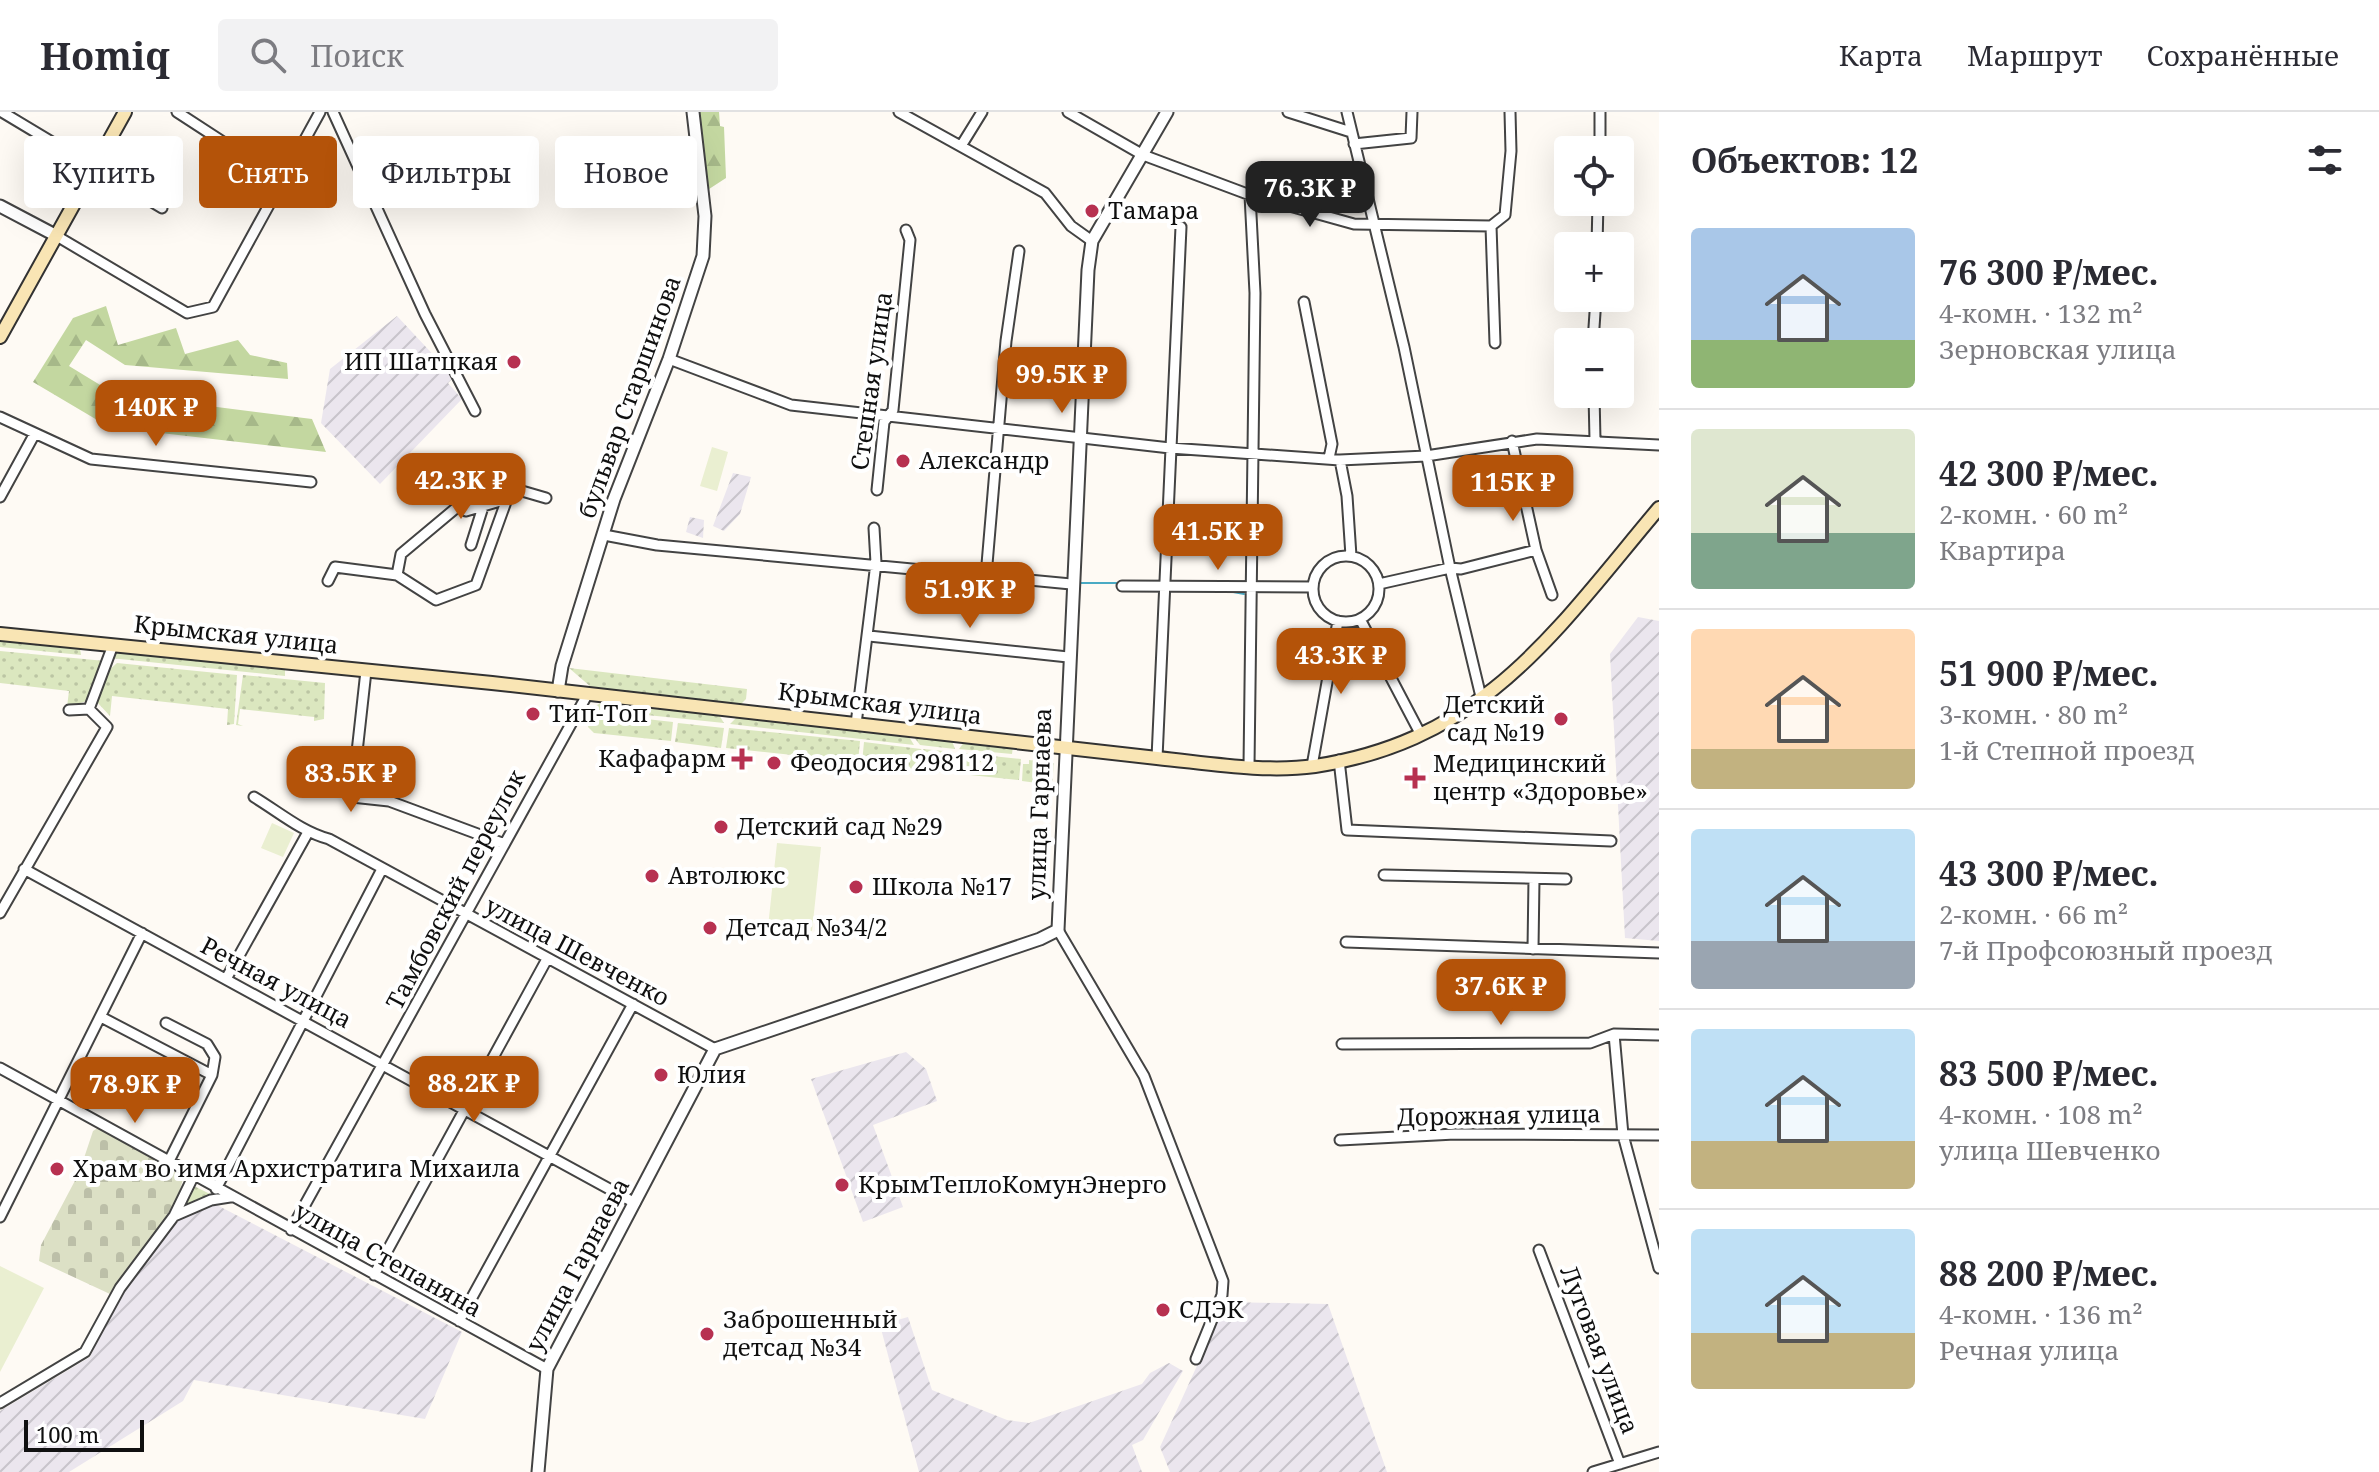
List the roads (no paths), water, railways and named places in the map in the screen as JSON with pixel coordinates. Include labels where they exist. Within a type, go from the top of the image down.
[{"type":"main road","points":[[112,136],[125,112]]},
{"type":"main road","points":[[0,337],[71,208]]},
{"type":"main road","name":"Крымская улица","points":[[0,634],[558,691],[1157,758],[1249,766],[1312,766],[1421,735],[1482,701],[1552,635],[1659,508]]},
{"type":"street","points":[[2,112],[41,136]]},
{"type":"street","points":[[177,112],[214,136]]},
{"type":"street","points":[[307,136],[320,112]]},
{"type":"street","points":[[333,112],[425,314],[475,411]]},
{"type":"street","name":"бульвар Старшинова","points":[[558,691],[562,666],[614,499],[669,359],[703,256],[705,216],[693,112]]},
{"type":"street","points":[[899,112],[1045,193],[1071,226],[1092,241]]},
{"type":"street","points":[[961,146],[982,112]]},
{"type":"street","points":[[1068,112],[1143,155],[1250,195],[1354,224],[1491,226],[1505,215],[1510,112]]},
{"type":"street","name":"улица Гарнаева","points":[[538,1472],[547,1369],[715,1049],[1028,944],[1058,930],[1078,440],[1092,241],[1167,112]]},
{"type":"street","points":[[1288,112],[1351,132]]},
{"type":"street","points":[[1347,112],[1371,222],[1404,347],[1450,568],[1482,701]]},
{"type":"street","points":[[1354,144],[1411,138],[1412,112]]},
{"type":"street","points":[[1600,112],[1600,136]]},
{"type":"street","points":[[1249,766],[1255,293],[1250,195]]},
{"type":"street","points":[[0,206],[187,313],[213,307],[268,208]]},
{"type":"street","points":[[1491,226],[1495,343]]},
{"type":"street","points":[[1157,758],[1162,588],[1181,227]]},
{"type":"street","name":"Степная улица","points":[[877,490],[884,422],[893,410],[902,332],[910,240],[906,230]]},
{"type":"street","points":[[986,576],[1006,341],[1019,251]]},
{"type":"street","points":[[1304,302],[1334,459],[1347,496],[1351,556]]},
{"type":"street","points":[[669,359],[791,405],[1078,440],[1170,448],[1334,459],[1426,456],[1498,447],[1512,441],[1595,440],[1659,445]]},
{"type":"street","points":[[1594,408],[1595,440]]},
{"type":"street","points":[[0,417],[91,459],[311,482]]},
{"type":"street","points":[[0,497],[34,435]]},
{"type":"street","points":[[1512,441],[1536,550],[1552,595]]},
{"type":"street","points":[[441,471],[451,486]]},
{"type":"street","points":[[328,581],[335,567],[397,575],[436,600],[476,585],[507,499],[515,489],[546,498]]},
{"type":"street","points":[[397,575],[401,554],[460,500],[466,511],[507,499]]},
{"type":"street","points":[[471,545],[483,507]]},
{"type":"street","points":[[856,724],[876,563],[874,528]]},
{"type":"street","points":[[604,535],[657,545],[876,563],[1071,584]]},
{"type":"street","points":[[1379,584],[1450,568],[1461,569],[1536,550]]},
{"type":"street","points":[[1351,556],[1364,561],[1374,571],[1379,584],[1378,598],[1371,611],[1360,619],[1338,621],[1319,609],[1313,587],[1316,574],[1325,563],[1351,556]]},
{"type":"street","points":[[1122,586],[1313,587]]},
{"type":"street","points":[[1360,619],[1421,735]]},
{"type":"street","points":[[1312,766],[1338,621]]},
{"type":"street","points":[[869,636],[1068,657]]},
{"type":"street","points":[[89,709],[113,645]]},
{"type":"street","points":[[366,671],[352,797],[389,801],[502,843]]},
{"type":"street","name":"Тамбовский переулок","points":[[291,1230],[467,916],[502,843],[587,695]]},
{"type":"street","points":[[0,913],[107,727],[89,709],[69,710]]},
{"type":"street","points":[[1339,760],[1347,830],[1611,841]]},
{"type":"street","name":"улица Шевченко","points":[[254,797],[300,825],[307,834],[329,839],[715,1049]]},
{"type":"street","points":[[226,979],[307,834]]},
{"type":"street","name":"Речная улица","points":[[24,869],[635,1203]]},
{"type":"street","points":[[216,1189],[382,869]]},
{"type":"street","points":[[1384,875],[1566,879]]},
{"type":"street","points":[[1533,949],[1534,879]]},
{"type":"street","points":[[1058,930],[1144,1076],[1223,1281],[1222,1295],[1196,1359]]},
{"type":"street","points":[[0,1217],[142,933]]},
{"type":"street","points":[[1346,942],[1659,953]]},
{"type":"street","points":[[374,1275],[547,959]]},
{"type":"street","points":[[459,1321],[633,1004]]},
{"type":"street","points":[[101,1017],[212,1075]]},
{"type":"street","points":[[166,1023],[207,1044],[215,1057],[212,1075],[168,1163]]},
{"type":"street","points":[[1342,1044],[1590,1043],[1614,1034],[1659,1035]]},
{"type":"street","points":[[1614,1034],[1623,1135],[1659,1268]]},
{"type":"street","name":"улица Степаняна","points":[[0,1068],[193,1177],[547,1369]]},
{"type":"street","name":"Дорожная улица","points":[[1340,1140],[1455,1134],[1659,1135]]},
{"type":"street","points":[[0,1403],[85,1352],[120,1288],[174,1216],[193,1177]]},
{"type":"street","points":[[174,1216],[211,1200],[230,1197]]},
{"type":"street","name":"Луговая улица","points":[[1539,1250],[1620,1464]]},
{"type":"street","points":[[1593,1472],[1659,1452]]},
{"type":"waterway","points":[[1081,583],[1120,583]]},
{"type":"waterway","points":[[1228,591],[1244,594]]},
{"type":"place","name":"Тамара","points":[[1092,211]]},
{"type":"place","name":"ИП Шатцкая","points":[[514,362]]},
{"type":"place","name":"Александр","points":[[903,461]]},
{"type":"place","name":"Тип-Топ","points":[[533,714]]},
{"type":"place","name":"Детский сад №19","points":[[1561,719]]},
{"type":"place","name":"Кафафарм","points":[[742,759]]},
{"type":"place","name":"Феодосия 298112","points":[[774,763]]},
{"type":"place","name":"Медицинский центр «Здоровье»","points":[[1415,778]]},
{"type":"place","name":"Детский сад №29","points":[[721,827]]},
{"type":"place","name":"Автолюкс","points":[[652,876]]},
{"type":"place","name":"Школа №17","points":[[856,887]]},
{"type":"place","name":"Детсад №34/2","points":[[710,928]]},
{"type":"place","name":"Юлия","points":[[661,1075]]},
{"type":"place","name":"Храм во имя Архистратига Михаила","points":[[57,1169]]},
{"type":"place","name":"КрымТеплоКомунЭнерго","points":[[842,1185]]},
{"type":"place","name":"СДЭК","points":[[1163,1310]]},
{"type":"place","name":"Заброшенный детсад №34","points":[[707,1334]]}]
